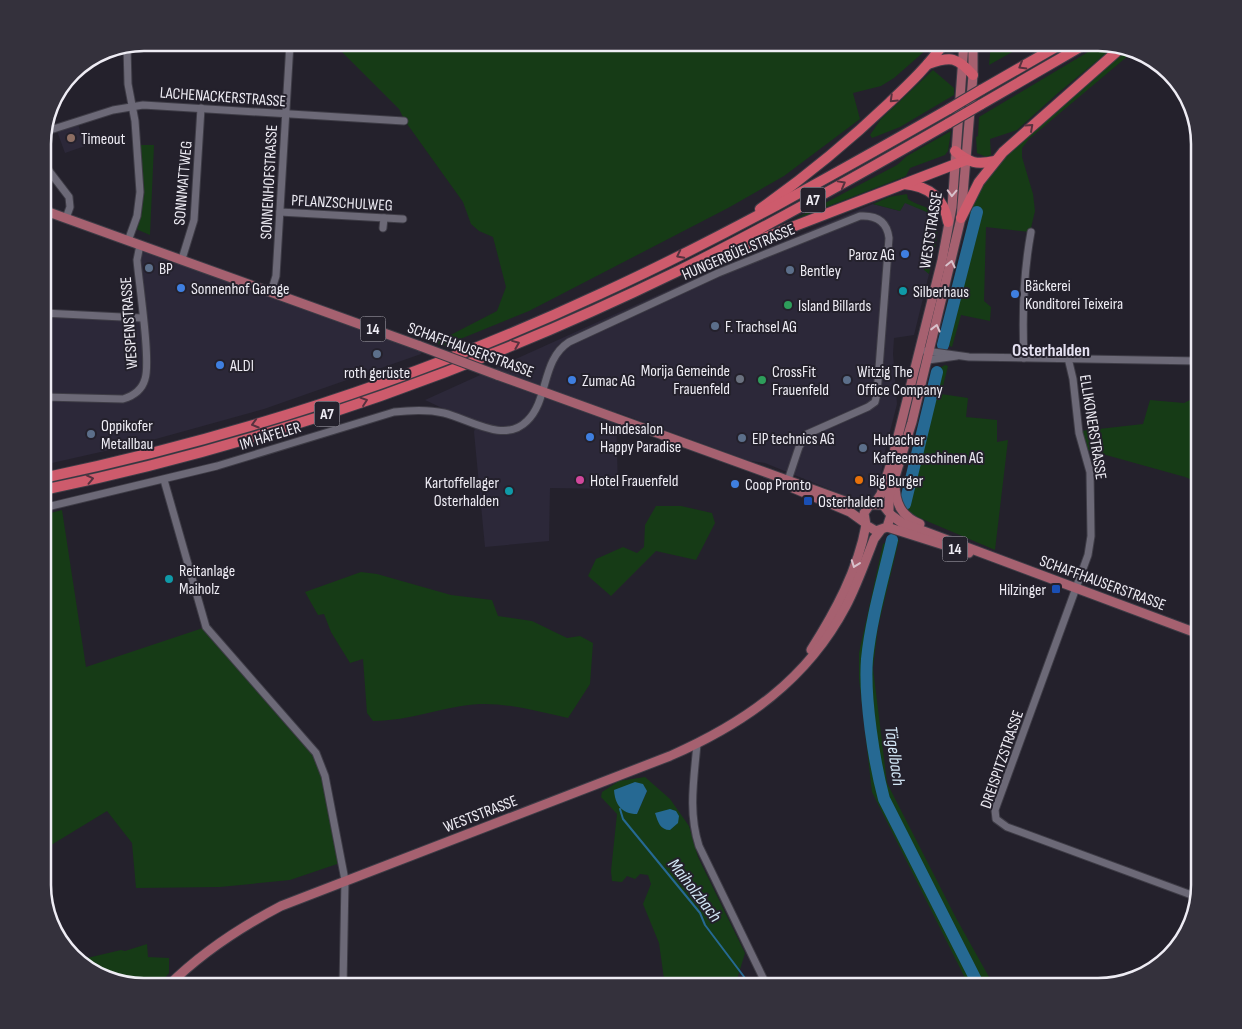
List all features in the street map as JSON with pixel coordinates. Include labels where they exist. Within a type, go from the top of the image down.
[{"type":"highway","name":"A7","points":[[724,234],[832,156],[927,65],[937,51]]},
{"type":"highway","name":"A7","points":[[51,476],[140,456],[241,428],[399,377],[564,311],[724,234],[949,109],[1048,51]]},
{"type":"highway","name":"A7","points":[[675,272],[808,202],[949,123],[1071,51]]},
{"type":"highway","points":[[962,218],[974,190],[995,160],[1115,53]]},
{"type":"highway","points":[[927,65],[947,59],[963,63],[973,74]]},
{"type":"highway","points":[[955,151],[966,160]]},
{"type":"highway","name":"A7","points":[[51,488],[195,454],[358,404],[520,342],[675,272],[954,164],[966,160],[979,164],[995,160]]},
{"type":"highway","points":[[904,184],[922,187],[934,194],[944,207],[948,222]]},
{"type":"main road","name":"WESTSTRASSE","points":[[872,505],[887,477],[918,356],[948,222],[964,51]]},
{"type":"main road","name":"WESTSTRASSE","points":[[890,512],[889,496],[930,360],[962,218],[973,74],[973,51]]},
{"type":"main road","name":"SCHAFFHAUSERSTRASSE","points":[[51,213],[182,259],[747,467],[853,504],[872,505]]},
{"type":"main road","name":"SCHAFFHAUSERSTRASSE","points":[[747,467],[850,512],[865,523]]},
{"type":"main road","name":"WESTSTRASSE","points":[[896,475],[895,496],[905,516],[921,525],[969,543],[986,554]]},
{"type":"main road","points":[[872,505],[883,505],[890,512],[883,529],[872,530],[865,523],[864,514],[872,505]]},
{"type":"main road","name":"SCHAFFHAUSERSTRASSE","points":[[890,512],[902,523],[1191,631]]},
{"type":"main road","name":"WESTSTRASSE","points":[[802,667],[839,601],[855,563],[865,523]]},
{"type":"main road","name":"WESTSTRASSE","points":[[177,978],[198,959],[248,924],[281,906],[698,744],[723,731],[758,708],[802,667],[824,642],[855,587],[874,540],[883,529]]},
{"type":"main road","name":"SCHAFFHAUSERSTRASSE","points":[[883,529],[1024,569]]},
{"type":"street","name":"SONNENHOFSTRASSE","points":[[271,292],[276,276],[290,51]]},
{"type":"street","points":[[127,53],[128,84],[136,133],[136,161],[140,198],[137,216],[128,241]]},
{"type":"street","name":"LACHENACKERSTRASSE","points":[[52,129],[132,105],[404,121]]},
{"type":"street","name":"SONNMATTWEG","points":[[182,259],[194,220],[201,108]]},
{"type":"street","points":[[51,173],[69,197],[70,207],[66,218]]},
{"type":"street","name":"PFLANZSCHULWEG","points":[[280,212],[403,219]]},
{"type":"street","name":"HUNGERBÜELSTRASSE","points":[[542,391],[557,352],[569,342],[718,274],[860,216],[878,218],[885,225],[889,238],[875,402],[868,407],[807,434],[799,447],[788,480]]},
{"type":"street","points":[[383,228],[384,218]]},
{"type":"street","points":[[1024,356],[1022,314],[1024,278],[1031,232]]},
{"type":"street","name":"WESPENSTRASSE","points":[[51,396],[123,399],[136,393],[145,380],[147,369],[136,260],[140,245]]},
{"type":"street","points":[[51,313],[142,318]]},
{"type":"street","points":[[918,356],[932,350]]},
{"type":"street","name":"ELLIKONERSTRASSE","points":[[932,350],[947,356]]},
{"type":"street","name":"ELLIKONERSTRASSE","points":[[930,360],[947,356],[1024,356],[1191,361]]},
{"type":"street","name":"ELLIKONERSTRASSE","points":[[1068,358],[1073,380],[1079,433],[1090,472],[1091,536],[1088,556],[1077,589]]},
{"type":"street","name":"IM HÄFELER","points":[[51,506],[218,466],[400,411],[435,411],[497,430],[510,430],[524,424],[530,418],[542,391]]},
{"type":"street","points":[[164,480],[206,627],[316,753],[325,776],[345,880],[343,978]]},
{"type":"street","name":"DREISPITZSTRASSE","points":[[1077,589],[995,810],[996,819],[1007,827],[1190,895]]},
{"type":"street","points":[[698,744],[692,810],[693,829],[699,846],[763,978]]},
{"type":"shaded area","name":"Timeout","points":[[78,124],[85,146],[65,153],[57,131]]},
{"type":"shaded area","points":[[905,202],[934,215],[924,269],[929,274],[914,335],[894,338],[893,354],[897,404],[885,451],[878,490],[873,497],[862,500],[851,498],[765,463],[750,461],[616,412],[618,489],[550,488],[549,541],[485,547],[474,432],[476,424],[425,400],[693,279],[873,204],[900,211]]},
{"type":"shaded area","points":[[140,245],[420,346],[421,354],[264,409],[145,442],[51,463],[51,313],[142,318]]},
{"type":"green space","points":[[341,51],[925,51],[894,78],[881,86],[853,93],[860,119],[784,176],[728,208],[529,311],[443,346],[435,343],[497,311],[506,287],[493,237],[479,231],[471,224],[463,202],[405,121],[399,109]]},
{"type":"green space","points":[[990,51],[1014,51],[989,65]]},
{"type":"green space","points":[[1090,51],[1108,52],[1017,130],[990,139],[991,155],[986,157],[977,153],[976,137],[978,136],[979,117]]},
{"type":"green space","points":[[1119,54],[1128,56],[1029,139],[1022,148],[1022,157],[1033,194],[1035,211],[1030,232],[986,227],[984,301],[991,307],[990,321],[961,315],[952,347],[941,342],[944,322],[971,211],[969,210],[983,186],[1000,163],[1039,122]]},
{"type":"green space","points":[[933,70],[954,88],[954,95],[900,127],[872,138],[870,135],[881,119]]},
{"type":"green space","points":[[951,131],[948,151],[945,155],[910,168],[906,176],[793,220],[897,165],[907,156]]},
{"type":"green space","points":[[140,145],[154,145],[150,235],[136,229],[142,196]]},
{"type":"green space","points":[[907,194],[908,199],[931,210],[936,217],[936,242],[929,274],[924,270],[934,215],[905,203],[900,211],[873,204],[889,197]]},
{"type":"green space","points":[[945,365],[948,366],[941,394],[968,398],[966,417],[997,420],[997,442],[1008,440],[995,550],[915,516],[908,510],[908,501],[902,497],[931,373]]},
{"type":"green space","points":[[1150,400],[1184,403],[1191,400],[1191,480],[1088,450],[1081,431],[1143,424]]},
{"type":"green space","points":[[656,506],[681,506],[712,513],[715,523],[696,560],[656,551],[611,596],[588,576],[596,559],[623,547],[637,553],[644,547],[645,525]]},
{"type":"green space","points":[[62,510],[86,667],[206,627],[316,753],[343,862],[290,880],[220,887],[136,888],[132,843],[107,811],[51,845],[51,513]]},
{"type":"green space","points":[[891,539],[899,540],[878,627],[873,668],[887,783],[956,918],[990,978],[965,978],[872,792],[859,679],[859,653],[883,544]]},
{"type":"green space","points":[[361,572],[377,574],[451,595],[492,600],[498,616],[532,621],[567,638],[580,636],[593,643],[590,684],[568,718],[513,706],[480,704],[400,719],[373,721],[367,713],[363,659],[350,663],[331,632],[324,614],[318,615],[305,592]]},
{"type":"green space","points":[[645,777],[670,799],[689,826],[698,857],[745,953],[737,978],[664,978],[659,943],[643,904],[651,884],[648,875],[640,874],[635,879],[627,876],[622,882],[612,881],[611,871],[617,814],[601,797],[602,792],[619,781]],"holes":[[[614,790],[647,791],[637,814]]]},
{"type":"green space","points":[[147,944],[148,957],[169,958],[169,973],[165,978],[138,978],[120,975],[108,971],[87,958],[121,950],[125,951]]},
{"type":"water","points":[[635,782],[643,784],[647,791],[637,814],[631,814],[617,804],[614,790]]},
{"type":"water","points":[[670,809],[676,811],[679,816],[678,823],[670,830],[667,830],[658,822],[655,813]]},
{"type":"waterway","name":"Tägelbach","points":[[943,345],[977,212]]},
{"type":"waterway","name":"Tägelbach","points":[[905,504],[937,372]]},
{"type":"waterway","name":"Tägelbach","points":[[892,540],[874,614],[866,674],[868,710],[877,767],[884,799],[975,978]]},
{"type":"waterway","name":"Maiholzbach","points":[[620,809],[623,819],[700,913],[705,925],[745,978]]},
{"type":"place","name":"Timeout","points":[[71,138]]},
{"type":"place","name":"Paroz AG","points":[[905,254]]},
{"type":"place","name":"BP","points":[[149,268]]},
{"type":"place","name":"Bentley","points":[[790,270]]},
{"type":"place","name":"Sonnenhof Garage","points":[[181,288]]},
{"type":"place","name":"Silberhaus","points":[[903,291]]},
{"type":"place","name":"Bäckerei Konditorei Teixeira","points":[[1015,294]]},
{"type":"place","name":"Island Billards","points":[[788,305]]},
{"type":"place","name":"F. Trachsel AG","points":[[715,326]]},
{"type":"place","name":"roth gerüste","points":[[377,354]]},
{"type":"place","name":"ALDI","points":[[220,365]]},
{"type":"place","name":"Morija Gemeinde Frauenfeld","points":[[740,379]]},
{"type":"place","name":"Zumac AG","points":[[572,380]]},
{"type":"place","name":"CrossFit Frauenfeld","points":[[762,380]]},
{"type":"place","name":"Witzig The Office Company","points":[[847,380]]},
{"type":"place","name":"Oppikofer Metallbau","points":[[91,434]]},
{"type":"place","name":"Hundesalon Happy Paradise","points":[[590,437]]},
{"type":"place","name":"EIP technics AG","points":[[742,438]]},
{"type":"place","name":"Hubacher Kaffeemaschinen AG","points":[[863,448]]},
{"type":"place","name":"Hotel Frauenfeld","points":[[580,480]]},
{"type":"place","name":"Big Burger","points":[[859,480]]},
{"type":"place","name":"Coop Pronto","points":[[735,484]]},
{"type":"place","name":"Kartoffellager Osterhalden","points":[[509,491]]},
{"type":"place","name":"Osterhalden","points":[[808,501]]},
{"type":"place","name":"Reitanlage Maiholz","points":[[169,579]]},
{"type":"place","name":"Hilzinger","points":[[1056,589]]},
{"type":"district","name":"Osterhalden","points":[[1051,350]]}]
